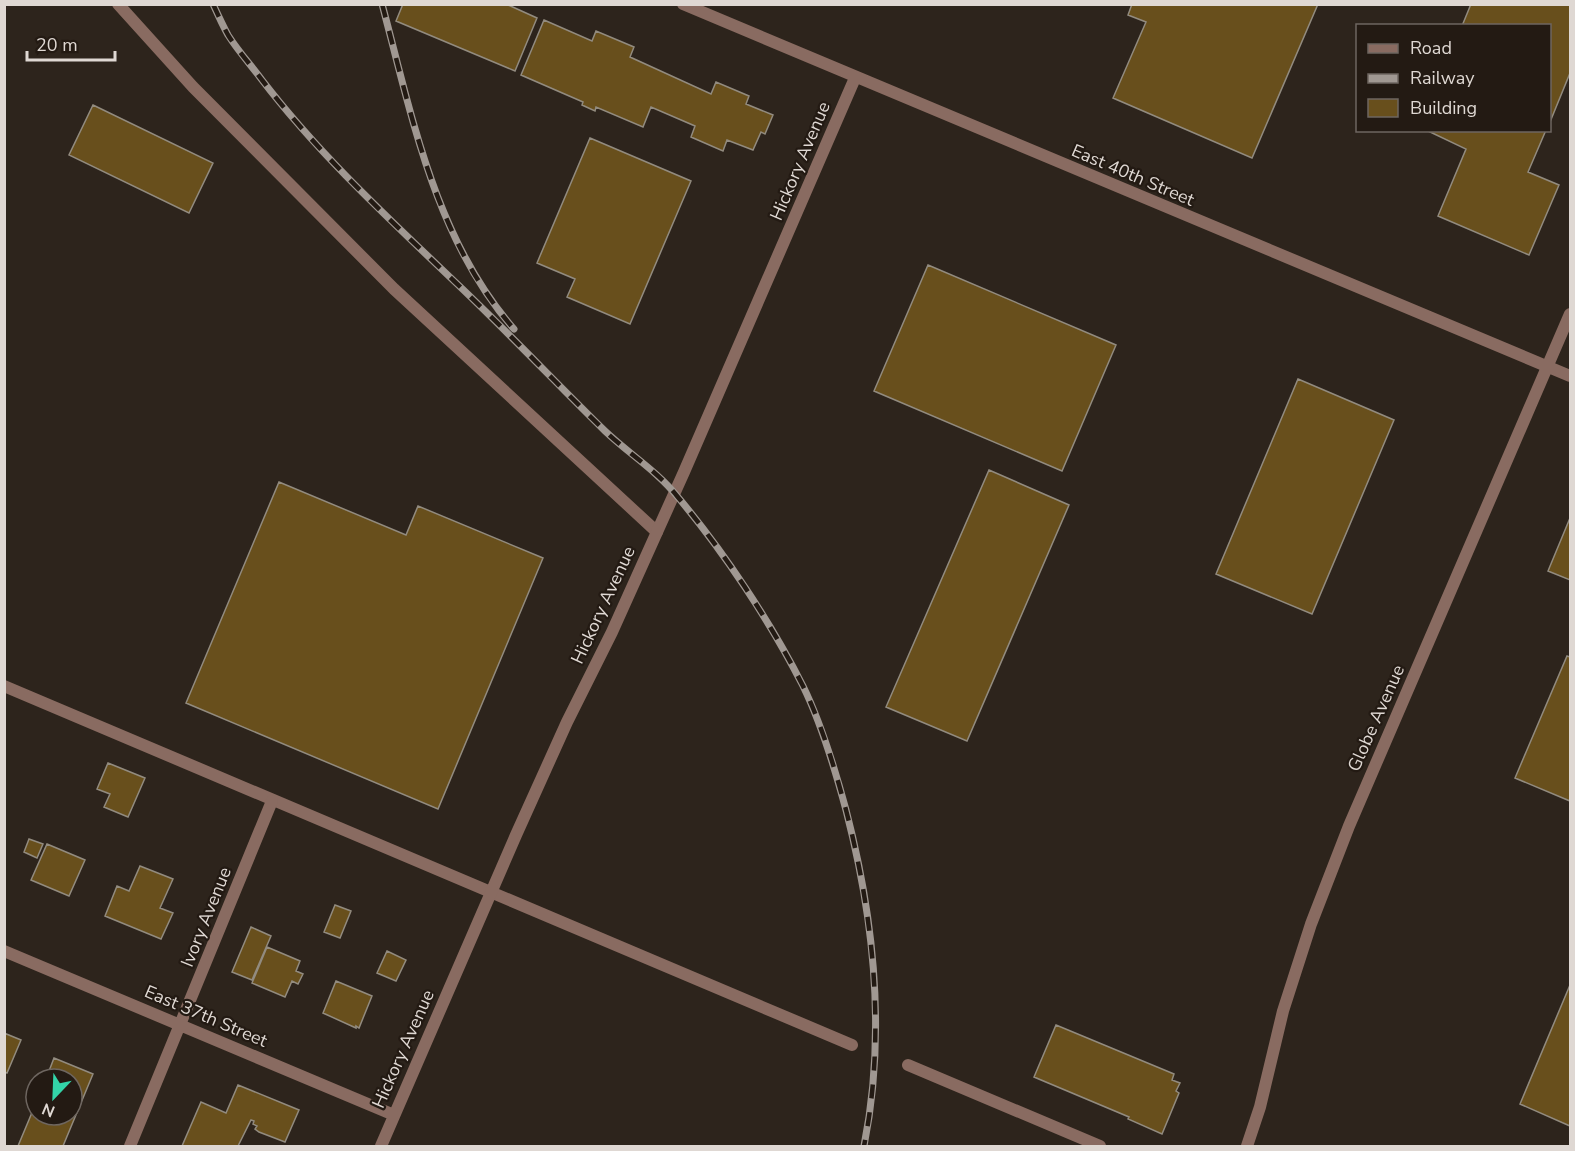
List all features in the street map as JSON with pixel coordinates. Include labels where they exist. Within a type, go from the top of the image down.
[{"type":"street","points":[[118,4],[193,87],[394,289],[657,532]]},
{"type":"street","name":"East 40th Street","points":[[683,4],[1570,376]]},
{"type":"street","name":"Hickory Avenue","points":[[381,1146],[567,722],[612,632],[657,532],[855,78]]},
{"type":"street","name":"Globe Avenue","points":[[1247,1146],[1260,1107],[1282,1011],[1311,924],[1349,826],[1570,314]]},
{"type":"street","points":[[4,686],[852,1045]]},
{"type":"street","name":"Ivory Avenue","points":[[130,1146],[272,801]]},
{"type":"street","name":"East 37th Street","points":[[4,951],[394,1115]]},
{"type":"street","points":[[908,1065],[1100,1146]]},
{"type":"building","points":[[403,4],[506,4],[537,18],[515,71],[396,21]]},
{"type":"building","points":[[1132,4],[1318,4],[1252,158],[1113,98],[1146,22],[1128,15]]},
{"type":"building","points":[[1471,4],[1570,4],[1570,73],[1551,120],[1551,24],[1463,24]]},
{"type":"building","points":[[544,20],[592,41],[596,31],[634,47],[630,57],[711,94],[716,82],[749,96],[746,104],[773,115],[765,134],[761,132],[753,150],[727,140],[723,151],[691,137],[695,126],[651,107],[643,127],[596,107],[595,111],[582,105],[583,102],[521,75]]},
{"type":"building","points":[[93,105],[213,163],[189,213],[69,155]]},
{"type":"building","points":[[1430,132],[1545,132],[1528,172],[1559,185],[1529,255],[1438,216],[1466,149]]},
{"type":"building","points":[[590,138],[691,181],[630,324],[567,297],[575,279],[537,263]]},
{"type":"building","points":[[928,265],[1116,345],[1062,471],[874,391]]},
{"type":"building","points":[[1298,379],[1394,420],[1312,614],[1216,574]]},
{"type":"building","points":[[989,470],[1069,505],[967,741],[886,707]]},
{"type":"building","points":[[279,482],[406,535],[418,506],[543,558],[438,809],[186,703]]},
{"type":"building","points":[[1570,518],[1570,580],[1548,571]]},
{"type":"building","points":[[1567,656],[1570,657],[1570,801],[1515,778]]},
{"type":"building","points":[[108,763],[145,778],[128,817],[104,807],[110,794],[97,789]]},
{"type":"building","points":[[29,839],[43,844],[37,858],[24,852]]},
{"type":"building","points":[[47,844],[85,860],[69,896],[31,880]]},
{"type":"building","points":[[140,866],[173,879],[160,908],[173,913],[161,939],[105,916],[117,886],[129,891]]},
{"type":"building","points":[[335,905],[351,911],[340,938],[324,932]]},
{"type":"building","points":[[251,927],[271,936],[252,980],[232,972]]},
{"type":"building","points":[[267,947],[300,961],[296,971],[303,974],[298,984],[292,981],[285,997],[252,983]]},
{"type":"building","points":[[387,951],[406,960],[396,981],[377,973]]},
{"type":"building","points":[[336,981],[372,996],[359,1028],[323,1013]]},
{"type":"building","points":[[1570,985],[1570,1126],[1520,1104]]},
{"type":"building","points":[[1056,1025],[1174,1074],[1172,1080],[1180,1083],[1176,1091],[1179,1093],[1162,1134],[1128,1119],[1129,1117],[1034,1077]]},
{"type":"building","points":[[4,1033],[21,1040],[7,1073],[4,1072]]},
{"type":"building","points":[[54,1058],[76,1067],[51,1067]]},
{"type":"building","points":[[84,1070],[93,1074],[84,1096]]},
{"type":"building","points":[[238,1085],[299,1110],[285,1142],[259,1132],[255,1129],[257,1126],[253,1124],[254,1121],[251,1120],[238,1146],[182,1146],[201,1102],[226,1113]]},
{"type":"building","points":[[26,1127],[71,1127],[63,1146],[18,1146]]},
{"type":"railway","points":[[213,4],[236,47],[329,158],[605,431],[669,487],[729,564],[776,637],[803,686],[828,747],[846,810],[864,893],[874,977],[875,1020],[871,1104],[864,1146]]},
{"type":"railway","points":[[382,4],[416,132],[445,216],[464,256],[487,294],[514,329]]}]
